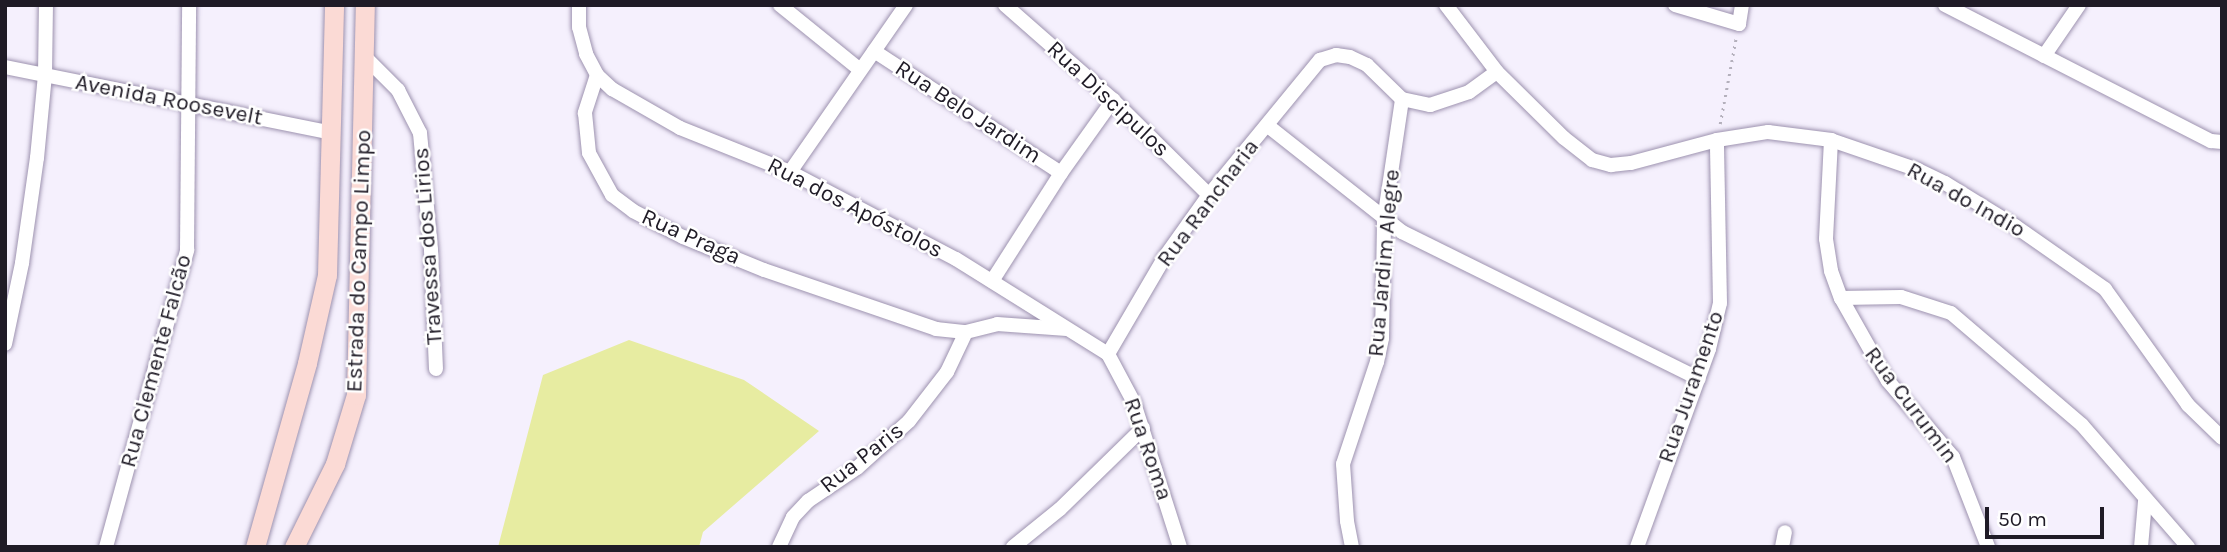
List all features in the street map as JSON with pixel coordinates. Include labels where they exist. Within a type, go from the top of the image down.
[{"type":"street","points":[[5,344],[22,263],[45,75],[46,5]]},
{"type":"street","name":"Rua Clemente Falcão","points":[[106,547],[185,265],[189,5]]},
{"type":"street","name":"Estrada do Campo Limpo","points":[[255,547],[323,299],[329,254],[334,5]]},
{"type":"street","name":"Estrada do Campo Limpo","points":[[294,547],[335,464],[356,395],[365,5]]},
{"type":"street","points":[[579,5],[579,27],[586,54],[597,75]]},
{"type":"street","name":"Rua Belo Jardim","points":[[780,5],[859,69]]},
{"type":"street","points":[[790,172],[906,5]]},
{"type":"street","name":"Rua Discipulos","points":[[1005,5],[1113,100],[1209,195]]},
{"type":"street","name":"Rua do Indio","points":[[1446,5],[1497,72],[1564,138],[1592,160],[1611,166],[1717,140],[1768,132],[1831,140],[1906,165],[1945,183],[2091,278],[2117,305],[2188,405],[2222,438]]},
{"type":"street","points":[[1675,5],[1739,24],[1742,5]]},
{"type":"street","points":[[1945,5],[2211,141],[2222,142]]},
{"type":"street","points":[[2044,56],[2079,5]]},
{"type":"street","name":"Rua Belo Jardim","points":[[874,51],[1061,173]]},
{"type":"street","name":"Rua Rancharia","points":[[1108,354],[1164,258],[1209,195],[1320,60],[1336,55],[1350,57],[1367,65],[1402,99]]},
{"type":"street","name":"Travessa dos Lirios","points":[[365,57],[398,90],[419,133],[433,271],[436,369]]},
{"type":"street","name":"Avenida Roosevelt","points":[[5,66],[332,134]]},
{"type":"street","points":[[1402,99],[1430,105],[1448,101],[1469,92],[1497,72]]},
{"type":"street","name":"Rua dos Apóstolos","points":[[597,75],[612,89],[657,116],[790,172],[992,281],[1108,354]]},
{"type":"street","name":"Rua Praga","points":[[597,75],[585,113],[589,153],[612,195],[633,211],[683,237],[813,289],[936,330],[965,332],[997,324],[1068,330]]},
{"type":"street","name":"Rua Jardim Alegre","points":[[1352,547],[1346,521],[1343,464],[1374,372],[1382,338],[1384,220],[1402,99]]},
{"type":"street","points":[[992,281],[1061,173],[1113,100]]},
{"type":"street","points":[[1268,126],[1384,220],[1444,255],[1699,379]]},
{"type":"street","name":"Rua Juramento","points":[[1637,547],[1699,379],[1720,303],[1717,140]]},
{"type":"street","name":"Rua Curumin","points":[[1831,140],[1826,239],[1831,271],[1841,298],[1888,381],[1953,457],[1988,547]]},
{"type":"street","points":[[1841,298],[1901,297],[1951,313],[2082,425],[2145,501],[2188,547]]},
{"type":"street","name":"Rua Paris","points":[[779,547],[793,517],[808,501],[857,468],[909,422],[947,372],[965,332]]},
{"type":"street","name":"Rua Roma","points":[[1108,354],[1122,376],[1143,428],[1180,547]]},
{"type":"street","points":[[1018,545],[1143,428]]},
{"type":"street","points":[[2141,547],[2145,501]]},
{"type":"path","points":[[1717,140],[1739,24]]},
{"type":"green space","points":[[629,340],[744,380],[819,431],[703,532],[699,547],[498,547],[543,375]]}]
